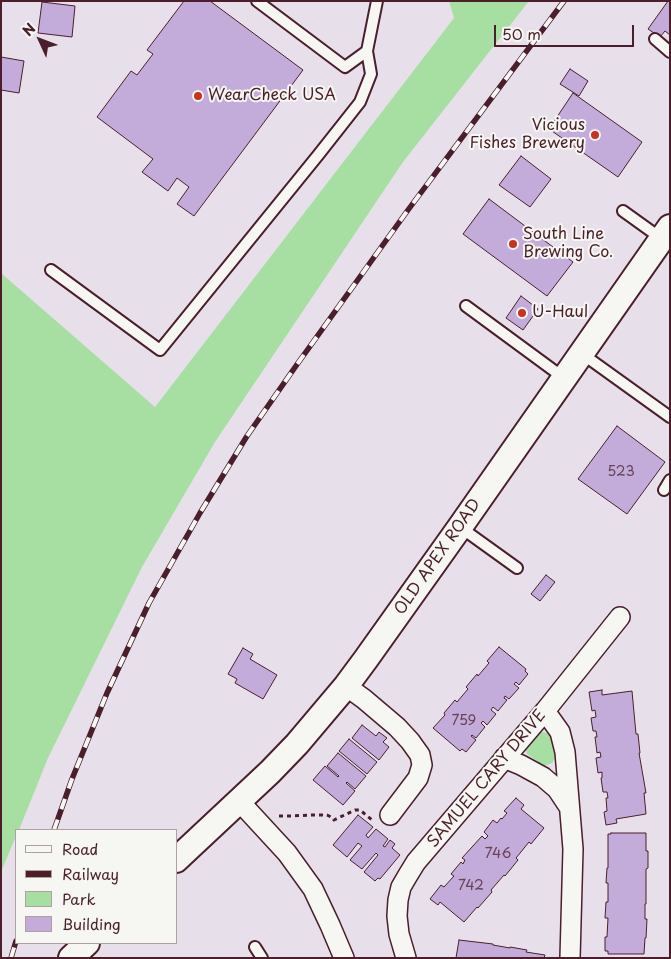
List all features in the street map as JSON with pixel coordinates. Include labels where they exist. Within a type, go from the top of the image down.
[{"type":"street","name":"OLD APEX ROAD","points":[[178,858],[270,772],[297,744],[346,686],[666,233]]},
{"type":"street","name":"SAMUEL CARY DRIVE","points":[[406,958],[397,916],[398,900],[401,887],[416,862],[545,711],[620,617]]},
{"type":"street","points":[[346,686],[364,698],[397,727],[420,755],[422,765],[418,778],[390,814]]},
{"type":"street","points":[[545,711],[560,732],[563,742],[573,849],[570,958]]},
{"type":"street","points":[[504,758],[543,777],[557,789],[569,807]]},
{"type":"street","points":[[240,802],[286,854],[313,889],[344,958]]},
{"type":"street","points":[[71,958],[86,944]]},
{"type":"lane","points":[[257,1],[345,67],[367,51]]},
{"type":"lane","points":[[51,270],[160,350],[360,102],[371,74],[367,51],[377,1]]},
{"type":"lane","points":[[655,39],[670,52]]},
{"type":"lane","points":[[623,211],[666,233]]},
{"type":"lane","points":[[466,306],[564,378]]},
{"type":"lane","points":[[581,353],[670,417]]},
{"type":"lane","points":[[664,490],[670,480]]},
{"type":"lane","points":[[460,527],[517,568]]},
{"type":"lane","points":[[255,947],[262,958]]},
{"type":"path","points":[[279,816],[327,815],[334,820],[355,810],[360,810],[380,827],[390,814]]},
{"type":"green space","points":[[449,1],[529,1],[403,162],[215,442],[142,567],[48,758],[19,829],[15,829],[15,838],[1,872],[1,273],[155,407],[454,18]]},
{"type":"green space","points":[[544,732],[551,735],[555,758],[552,763],[544,766],[527,754],[526,751],[528,742],[536,733]]},
{"type":"building","name":"WearCheck USA","points":[[184,1],[210,1],[303,70],[194,216],[177,204],[189,187],[177,178],[168,191],[142,172],[153,159],[97,117],[131,71],[137,75],[153,54],[147,50]]},
{"type":"building","points":[[668,1],[670,1],[670,35],[665,31],[660,37],[648,29]]},
{"type":"building","points":[[42,2],[75,6],[72,37],[38,33]]},
{"type":"building","points":[[1,57],[24,61],[19,93],[1,90]]},
{"type":"building","points":[[570,69],[588,81],[579,96],[560,84]]},
{"type":"building","name":"Vicious Fishes Brewery","points":[[573,93],[642,142],[618,177],[549,129]]},
{"type":"building","points":[[521,156],[551,179],[530,207],[499,185]]},
{"type":"building","name":"South Line Brewing Co.","points":[[489,199],[573,262],[547,296],[463,234]]},
{"type":"building","name":"U-Haul","points":[[521,296],[538,309],[523,330],[506,318]]},
{"type":"building","points":[[617,426],[665,462],[627,514],[578,479]]},
{"type":"building","points":[[546,575],[555,582],[540,601],[531,594]]},
{"type":"building","points":[[499,647],[526,669],[525,671],[528,674],[519,685],[516,682],[514,684],[519,688],[509,699],[505,696],[504,698],[507,700],[498,711],[493,707],[491,710],[496,714],[487,725],[483,721],[481,723],[485,727],[476,738],[471,736],[476,740],[466,752],[462,749],[460,751],[433,728],[455,700],[457,702],[468,689],[466,687],[489,663],[487,661]]},
{"type":"building","points":[[243,648],[253,654],[250,659],[277,675],[263,699],[235,683],[237,679],[228,674]]},
{"type":"building","points":[[602,690],[602,695],[632,691],[636,734],[638,734],[639,753],[646,793],[644,793],[646,814],[616,819],[617,823],[606,825],[604,812],[607,811],[606,798],[608,798],[607,792],[603,792],[602,772],[598,773],[596,758],[601,757],[600,752],[597,753],[596,731],[593,731],[591,718],[596,717],[595,710],[592,711],[589,692]]},
{"type":"building","points":[[362,725],[376,736],[379,732],[387,738],[383,742],[389,747],[379,760],[352,738]]},
{"type":"building","points":[[349,739],[377,762],[367,774],[339,751]]},
{"type":"building","points":[[338,753],[366,776],[355,789],[346,783],[355,791],[343,805],[313,780],[325,766],[339,776],[327,766]]},
{"type":"building","points":[[516,798],[524,805],[521,809],[544,828],[531,844],[529,842],[516,858],[518,860],[491,890],[492,892],[464,922],[440,902],[438,905],[430,899],[441,885],[444,887],[454,876],[451,874],[465,860],[462,858],[482,836],[485,839],[488,836],[484,832],[493,820],[497,823],[502,819],[507,813],[504,811]]},
{"type":"building","points":[[358,815],[373,827],[366,835],[368,838],[376,829],[388,839],[383,846],[385,847],[390,840],[395,844],[392,848],[400,855],[380,879],[378,878],[375,881],[364,872],[378,855],[376,853],[362,869],[350,860],[362,846],[358,843],[347,857],[333,845]]},
{"type":"building","points":[[646,833],[648,868],[646,869],[645,919],[647,919],[644,954],[608,954],[608,951],[605,951],[608,918],[605,918],[606,902],[608,902],[608,883],[606,883],[608,834]]},
{"type":"building","points":[[459,940],[493,944],[545,955],[544,958],[456,958]]},
{"type":"railway","points":[[54,829],[72,779],[107,693],[149,603],[200,513],[247,436],[408,210],[564,1]]},
{"type":"railway","points":[[11,958],[15,944]]},
{"type":"place","name":"WearCheck USA","points":[[198,96]]},
{"type":"place","name":"Vicious Fishes Brewery","points":[[595,135]]},
{"type":"place","name":"South Line Brewing Co.","points":[[513,244]]},
{"type":"place","name":"U-Haul","points":[[522,313]]}]
